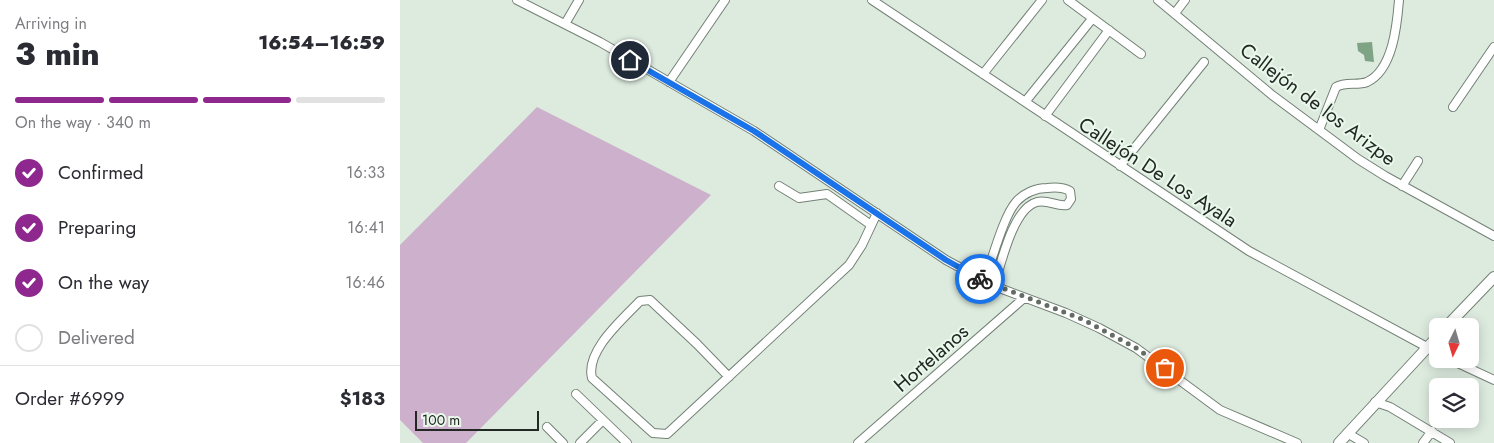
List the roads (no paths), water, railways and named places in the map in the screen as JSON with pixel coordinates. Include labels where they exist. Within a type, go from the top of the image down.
[{"type":"street","points":[[518,0],[565,24],[754,131],[946,260],[994,286],[1084,320],[1136,348],[1220,410],[1297,443]]},
{"type":"street","points":[[565,24],[579,0]]},
{"type":"street","points":[[668,82],[725,0]]},
{"type":"street","name":"Callejón De Los Ayala","points":[[872,0],[1249,251],[1427,347]]},
{"type":"street","points":[[983,74],[1042,0]]},
{"type":"street","points":[[1068,0],[1141,54]]},
{"type":"street","name":"Callejón de los Arizpe","points":[[1158,0],[1272,95],[1358,159],[1402,186],[1494,236]]},
{"type":"street","points":[[1175,13],[1186,0]]},
{"type":"street","points":[[1319,130],[1336,87],[1341,84],[1363,83],[1371,80],[1383,67],[1392,42],[1399,0]]},
{"type":"street","points":[[1025,102],[1092,19]]},
{"type":"street","points":[[1045,116],[1109,30]]},
{"type":"street","points":[[1453,107],[1493,50]]},
{"type":"street","points":[[1120,166],[1204,62]]},
{"type":"street","points":[[1402,186],[1418,161]]},
{"type":"street","points":[[779,186],[799,198],[827,194],[871,225]]},
{"type":"street","points":[[984,281],[1012,207],[1022,196],[1043,188],[1065,188],[1070,192],[1071,199],[1067,204],[1062,206],[1044,201],[1034,203],[1025,209],[1015,226],[994,286]]},
{"type":"street","points":[[729,377],[650,300],[645,299],[640,301],[601,342],[591,366],[592,378],[653,433],[667,434],[729,377],[849,265],[877,213]]},
{"type":"street","points":[[995,252],[1004,256]]},
{"type":"street","points":[[1455,318],[1494,277]]},
{"type":"street","name":"Hortelanos","points":[[858,443],[1024,298]]},
{"type":"street","points":[[1339,443],[1427,347]]},
{"type":"street","points":[[1468,368],[1494,380]]},
{"type":"street","points":[[576,394],[627,443]]},
{"type":"street","points":[[1375,402],[1390,407],[1450,443]]},
{"type":"street","points":[[580,443],[602,421]]},
{"type":"street","points":[[547,427],[562,443]]},
{"type":"street","points":[[1423,443],[1432,431]]},
{"type":"street","points":[[1347,434],[1364,443]]}]
